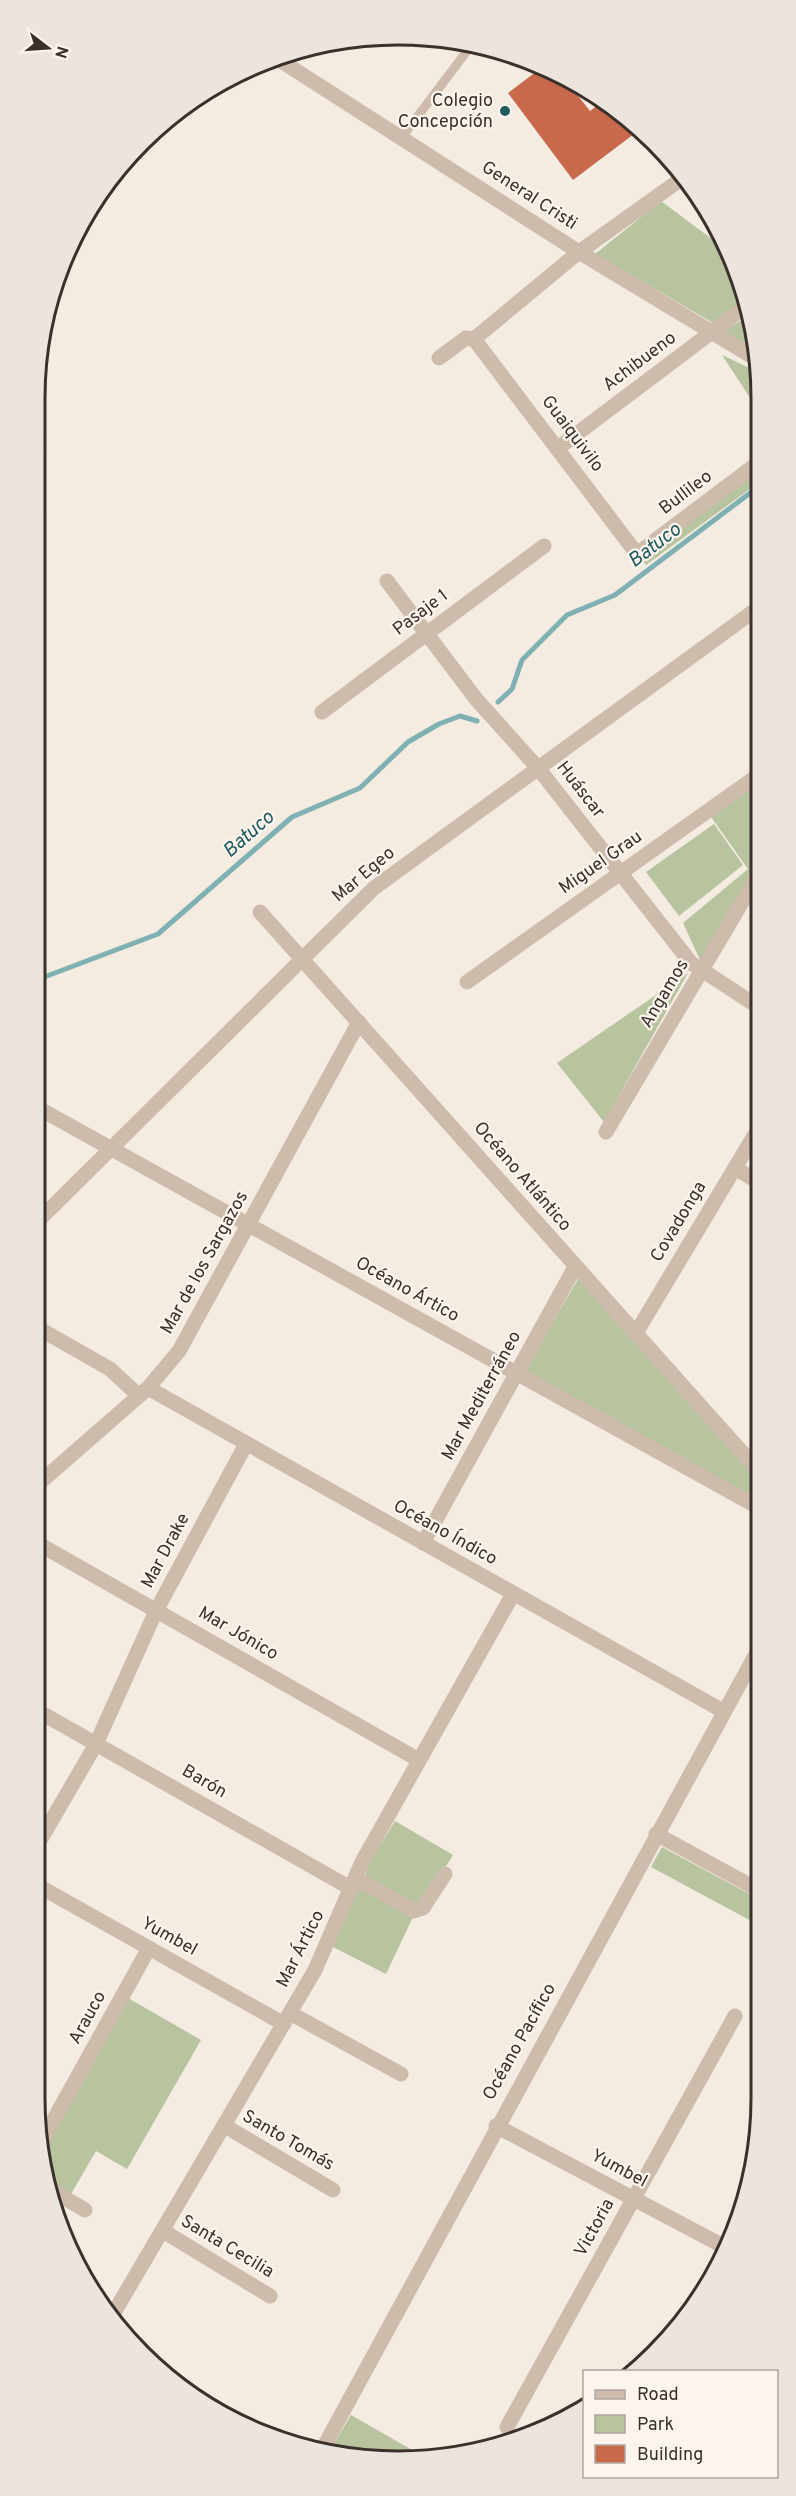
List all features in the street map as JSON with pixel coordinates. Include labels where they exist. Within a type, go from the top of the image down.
[{"type":"street","name":"General Cristi","points":[[285,64],[579,252],[748,354]]},
{"type":"street","points":[[439,358],[466,338],[474,339],[579,252],[677,182]]},
{"type":"street","name":"Achibueno","points":[[558,448],[740,311]]},
{"type":"street","name":"Guaiquivilo","points":[[474,339],[637,554]]},
{"type":"street","name":"Bullileo","points":[[637,554],[751,468]]},
{"type":"street","name":"Pasaje 1","points":[[322,712],[544,546]]},
{"type":"street","name":"Huáscar","points":[[387,581],[476,699],[538,768],[691,963],[701,972],[751,1002]]},
{"type":"street","name":"Mar Egeo","points":[[45,1214],[374,888],[751,613]]},
{"type":"street","name":"Miguel Grau","points":[[466,982],[751,782]]},
{"type":"street","name":"Angamos","points":[[606,1132],[751,887]]},
{"type":"street","name":"Océano Atlántico","points":[[260,912],[751,1462]]},
{"type":"street","name":"Mar de los Sargazos","points":[[45,1478],[143,1392],[166,1368],[189,1335],[359,1022]]},
{"type":"street","name":"Océano Ártico","points":[[45,1112],[751,1503]]},
{"type":"street","name":"Covadonga","points":[[636,1333],[751,1141]]},
{"type":"street","points":[[735,1167],[751,1177]]},
{"type":"street","name":"Mar Mediterráneo","points":[[423,1543],[575,1267]]},
{"type":"street","name":"Océano Índico","points":[[45,1332],[110,1369],[143,1392],[246,1444],[723,1712]]},
{"type":"street","name":"Mar Drake","points":[[45,1833],[96,1744],[156,1611],[246,1444]]},
{"type":"street","name":"Mar Jónico","points":[[45,1548],[419,1760]]},
{"type":"street","name":"Mar Ártico","points":[[116,2310],[225,2127],[319,1963],[362,1862],[513,1594]]},
{"type":"street","name":"Océano Pacífico","points":[[326,2443],[496,2126],[751,1663]]},
{"type":"street","name":"Barón","points":[[45,1715],[354,1883],[414,1911],[423,1908],[445,1874]]},
{"type":"street","points":[[656,1834],[751,1886]]},
{"type":"street","name":"Yumbel","points":[[45,1890],[149,1948],[401,2074]]},
{"type":"street","name":"Arauco","points":[[47,2132],[149,1948]]},
{"type":"street","name":"Victoria","points":[[507,2427],[735,2016]]},
{"type":"street","name":"Yumbel","points":[[496,2126],[719,2244]]},
{"type":"street","name":"Santo Tomás","points":[[225,2127],[333,2190]]},
{"type":"street","points":[[59,2194],[85,2210]]},
{"type":"street","name":"Santa Cecilia","points":[[163,2231],[270,2296]]},
{"type":"lane","points":[[402,137],[466,52]]},
{"type":"green space","points":[[661,201],[714,241],[739,307],[715,324],[595,254]]},
{"type":"green space","points":[[742,320],[747,345],[723,332]]},
{"type":"green space","points":[[722,355],[749,368],[751,399]]},
{"type":"green space","points":[[751,474],[751,488],[646,565],[640,557]]},
{"type":"green space","points":[[751,788],[751,878],[701,962],[683,923],[748,869],[711,817]]},
{"type":"green space","points":[[714,824],[743,865],[679,916],[646,872]]},
{"type":"green space","points":[[688,973],[604,1122],[557,1063]]},
{"type":"green space","points":[[578,1279],[751,1469],[751,1498],[524,1372]]},
{"type":"green space","points":[[395,1821],[453,1855],[423,1903],[415,1905],[365,1876],[369,1863]]},
{"type":"green space","points":[[662,1847],[751,1895],[751,1921],[651,1867]]},
{"type":"green space","points":[[359,1885],[413,1917],[386,1974],[333,1947]]},
{"type":"green space","points":[[128,1998],[201,2040],[127,2169],[96,2151],[71,2194],[56,2186],[48,2144]]},
{"type":"green space","points":[[351,2415],[413,2450],[375,2450],[333,2445]]},
{"type":"building","points":[[535,73],[576,93],[590,111],[597,106],[633,135],[573,180],[508,93]]},
{"type":"waterway","name":"Batuco","points":[[498,702],[512,689],[522,660],[567,615],[615,595],[751,492]]},
{"type":"waterway","name":"Batuco","points":[[45,977],[158,934],[292,817],[360,788],[408,742],[439,724],[460,716],[477,721]]},
{"type":"place","name":"Colegio Concepción","points":[[505,111]]}]
